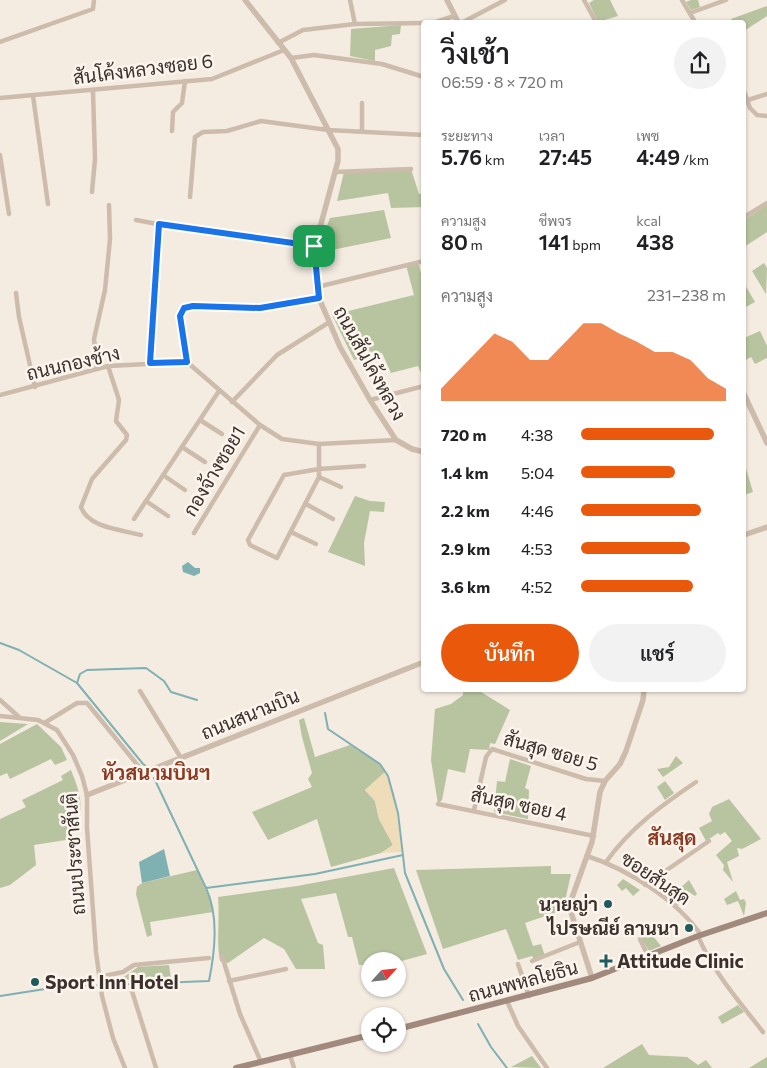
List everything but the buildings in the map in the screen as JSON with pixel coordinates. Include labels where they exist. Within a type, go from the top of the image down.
[{"type":"main road","name":"ถนนพหลโยธิน","points":[[406,1027],[592,978],[699,936],[767,913]]},
{"type":"main road","points":[[236,1068],[361,1037]]},
{"type":"street","points":[[0,42],[93,9],[94,0]]},
{"type":"street","name":"ถนนสันโค้งหลวง","points":[[245,0],[291,58],[338,149],[338,161],[314,246],[317,287],[328,323],[370,400],[396,440],[412,449],[421,451]]},
{"type":"street","points":[[350,0],[355,24]]},
{"type":"street","points":[[447,0],[456,19]]},
{"type":"street","points":[[467,20],[505,0]]},
{"type":"street","points":[[584,0],[595,20]]},
{"type":"street","points":[[682,0],[694,20]]},
{"type":"street","points":[[690,14],[726,0]]},
{"type":"street","points":[[278,43],[302,30],[355,24],[421,23]]},
{"type":"street","name":"สันโค้งหลวงซอย 6","points":[[0,98],[212,79],[284,50]]},
{"type":"street","points":[[291,58],[314,54],[382,64],[421,76]]},
{"type":"street","points":[[172,130],[173,112],[182,103],[184,81]]},
{"type":"street","points":[[92,192],[95,159],[93,90]]},
{"type":"street","points":[[748,100],[767,94]]},
{"type":"street","points":[[33,96],[48,204]]},
{"type":"street","points":[[746,96],[750,108],[758,115],[767,116]]},
{"type":"street","points":[[362,103],[362,131]]},
{"type":"street","points":[[746,111],[750,108]]},
{"type":"street","points":[[190,197],[195,137],[203,132],[227,131],[261,121],[328,130],[362,131],[402,136],[421,135]]},
{"type":"street","points":[[0,155],[9,214]]},
{"type":"street","points":[[335,172],[410,169]]},
{"type":"street","points":[[746,216],[767,203]]},
{"type":"street","points":[[97,369],[94,339],[106,290],[110,239],[109,205]]},
{"type":"street","points":[[136,220],[314,246]]},
{"type":"street","points":[[150,363],[159,224]]},
{"type":"street","points":[[317,287],[421,262]]},
{"type":"street","points":[[16,293],[19,317],[35,387]]},
{"type":"street","points":[[319,298],[260,308],[193,306],[184,308],[180,316],[187,362],[260,425],[282,439],[319,444],[396,440]]},
{"type":"street","points":[[232,402],[277,355],[328,323]]},
{"type":"street","name":"ถนนกองช้าง","points":[[0,395],[108,366],[187,362]]},
{"type":"street","points":[[108,366],[118,400],[116,422],[127,435],[126,440],[92,479],[81,507],[89,518],[99,524],[141,535]]},
{"type":"street","points":[[370,400],[421,387]]},
{"type":"street","points":[[134,520],[219,391]]},
{"type":"street","points":[[746,398],[767,444]]},
{"type":"street","points":[[200,420],[222,434]]},
{"type":"street","name":"กองจ้างซอย1","points":[[194,532],[260,425]]},
{"type":"street","points":[[319,444],[319,469],[319,477],[277,558],[248,542],[284,475],[319,469],[364,466]]},
{"type":"street","points":[[182,447],[205,462]]},
{"type":"street","points":[[163,475],[185,490]]},
{"type":"street","points":[[319,477],[341,486]]},
{"type":"street","points":[[146,501],[168,516]]},
{"type":"street","points":[[306,504],[333,519]]},
{"type":"street","points":[[746,534],[767,526]]},
{"type":"street","points":[[291,532],[316,544]]},
{"type":"street","name":"ถนนสนามบิน","points":[[87,795],[421,663]]},
{"type":"street","points":[[140,691],[181,758]]},
{"type":"street","points":[[592,978],[569,906],[594,836],[600,792],[605,781],[620,764],[626,751],[643,700],[644,692]]},
{"type":"street","points":[[0,700],[20,718]]},
{"type":"street","points":[[0,716],[46,722],[77,703],[87,703],[144,773]]},
{"type":"street","name":"ถนนประชาสันติ","points":[[46,722],[65,739],[76,762],[87,795],[88,838],[100,982],[105,1012],[125,1068]]},
{"type":"street","name":"สันสุด ซอย 5","points":[[474,810],[486,757],[492,749],[586,779],[605,781]]},
{"type":"street","points":[[606,862],[629,832],[656,809],[696,782]]},
{"type":"street","name":"สันสุด ซอย 4","points":[[438,804],[594,836]]},
{"type":"street","points":[[645,885],[709,841]]},
{"type":"street","name":"ซอยสันสุด","points":[[587,856],[606,862],[645,885],[680,910],[699,936],[706,954],[730,991],[763,1032]]},
{"type":"street","points":[[640,939],[648,956]]},
{"type":"street","points":[[532,961],[580,942]]},
{"type":"street","points":[[222,956],[243,1024],[261,1062]]},
{"type":"street","points":[[100,982],[134,965],[209,958]]},
{"type":"street","points":[[518,964],[529,996]]},
{"type":"street","points":[[229,981],[286,968]]},
{"type":"street","points":[[131,988],[156,1068]]},
{"type":"street","points":[[507,1001],[518,1026],[547,1068]]},
{"type":"street","points":[[290,1055],[294,1068]]},
{"type":"green space","points":[[594,0],[610,0],[618,16],[597,20],[589,3]]},
{"type":"green space","points":[[698,0],[700,7],[691,10],[686,2]]},
{"type":"green space","points":[[767,6],[767,16],[746,30],[746,20],[731,19]]},
{"type":"green space","points":[[401,25],[400,34],[392,35],[391,46],[375,50],[375,61],[350,56],[351,29]]},
{"type":"green space","points":[[411,169],[419,194],[421,194],[421,207],[391,208],[388,193],[337,201],[344,172]]},
{"type":"green space","points":[[767,205],[767,232],[746,246],[746,219]]},
{"type":"green space","points":[[384,210],[391,238],[322,252],[323,236],[330,218]]},
{"type":"green space","points":[[418,262],[421,274],[421,373],[418,366],[391,373],[382,353],[354,360],[332,315],[414,295],[406,265]]},
{"type":"green space","points":[[764,263],[767,268],[766,294],[752,271]]},
{"type":"green space","points":[[746,286],[755,302],[746,307]]},
{"type":"green space","points":[[760,331],[767,346],[767,358],[755,364],[751,357],[746,360],[746,337]]},
{"type":"green space","points":[[746,469],[753,492],[746,494]]},
{"type":"green space","points":[[355,496],[370,501],[385,502],[384,512],[370,511],[364,543],[365,566],[328,552]]},
{"type":"green space","points":[[463,692],[481,692],[510,710],[495,744],[490,743],[489,750],[470,749],[465,773],[448,769],[442,800],[438,804],[431,760],[435,709],[451,704],[463,695]]},
{"type":"green space","points":[[304,718],[315,757],[350,745],[380,764],[385,772],[365,790],[375,801],[379,819],[393,845],[381,853],[331,867],[317,819],[268,840],[252,812],[312,787],[308,779],[312,773],[299,720]]},
{"type":"green space","points":[[0,722],[28,724],[0,741]]},
{"type":"green space","points":[[37,724],[61,747],[67,760],[55,765],[51,759],[10,779],[7,773],[0,776],[0,744]]},
{"type":"green space","points":[[676,756],[683,763],[663,777],[657,769],[669,767]]},
{"type":"green space","points":[[510,759],[531,766],[525,788],[529,790],[528,819],[494,812],[497,781],[505,782]]},
{"type":"green space","points":[[71,770],[80,797],[79,820],[72,839],[34,845],[36,865],[10,885],[0,888],[0,819],[26,807],[22,800],[63,780],[61,776]]},
{"type":"green space","points":[[665,781],[674,793],[665,800],[657,787]]},
{"type":"green space","points":[[729,799],[761,839],[742,849],[737,848],[739,856],[727,862],[733,882],[723,870],[724,865],[716,855],[732,841],[725,832],[720,835],[718,833],[706,841],[699,828],[712,821],[709,814],[712,807]]},
{"type":"green space","points":[[551,866],[551,874],[571,874],[563,910],[525,923],[533,946],[541,944],[545,956],[535,960],[532,956],[518,960],[506,929],[443,949],[416,870]]},
{"type":"green space","points":[[394,868],[427,954],[406,960],[406,952],[361,952],[361,965],[359,965],[352,937],[348,937],[336,893],[301,899],[318,943],[323,945],[325,969],[296,969],[284,949],[264,938],[228,963],[220,961],[218,897],[297,886]]},
{"type":"green space","points":[[197,870],[212,904],[213,912],[150,922],[152,935],[147,937],[136,894],[137,887],[142,883]]},
{"type":"green space","points":[[623,879],[640,890],[633,896],[626,888],[622,891],[617,885]]},
{"type":"green space","points":[[689,880],[697,894],[695,896],[686,890],[680,896],[678,906],[669,898]]},
{"type":"green space","points":[[736,891],[740,900],[744,899],[746,903],[744,916],[738,901],[727,905],[724,899]]},
{"type":"green space","points":[[649,931],[661,946],[649,951],[641,938]]},
{"type":"green space","points":[[169,965],[171,979],[146,978],[118,981],[138,967]]},
{"type":"green space","points":[[738,1005],[744,1012],[722,1024],[718,1017]]},
{"type":"green space","points":[[642,1044],[649,1055],[687,1057],[698,1065],[706,1060],[712,1068],[603,1068]]},
{"type":"green space","points":[[532,1056],[541,1068],[511,1067]]},
{"type":"green space","points":[[767,1057],[767,1068],[749,1068]]},
{"type":"sand","points":[[385,772],[394,793],[402,852],[381,853],[393,845],[379,819],[375,801],[365,790]]},
{"type":"water","points":[[188,562],[195,568],[200,568],[200,573],[194,576],[183,572],[182,566]]},
{"type":"water","points":[[164,849],[170,876],[142,883],[139,862]]},
{"type":"waterway","points":[[0,643],[19,650],[77,683]]},
{"type":"waterway","points":[[149,768],[143,764],[77,683],[80,674],[87,670],[146,668],[164,681],[171,692],[197,700]]},
{"type":"waterway","points":[[325,713],[328,729],[380,764],[388,776],[398,813],[405,873],[444,969],[463,1000]]},
{"type":"waterway","points":[[154,778],[206,888],[315,874],[403,855]]},
{"type":"waterway","points":[[0,996],[58,987],[209,981],[215,934],[213,910],[206,888]]},
{"type":"waterway","points":[[478,1024],[491,1047],[507,1068]]},
{"type":"place","name":"นายญ่า","points":[[608,904]]},
{"type":"place","name":"ไปรษณีย์ ลานนา","points":[[689,928]]},
{"type":"place","name":"Attitude Clinic","points":[[606,961]]},
{"type":"place","name":"Sport Inn Hotel","points":[[35,982]]},
{"type":"district","name":"หัวสนามบินฯ","points":[[156,773]]},
{"type":"district","name":"สันสุด","points":[[672,838]]},
{"type":"route","points":[[159,224],[189,230],[314,246],[314,262],[319,298],[260,308],[193,306],[184,308],[180,316],[187,362],[150,363],[159,224]]}]
